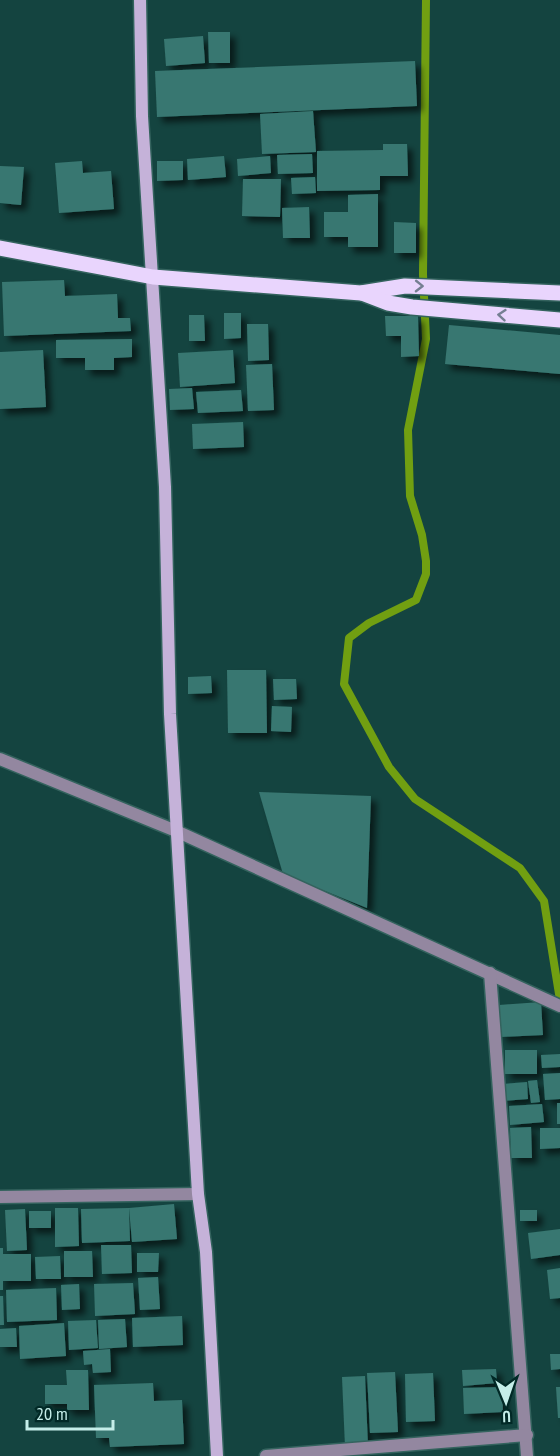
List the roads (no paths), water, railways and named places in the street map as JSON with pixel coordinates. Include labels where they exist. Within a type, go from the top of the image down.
[{"type":"main road","points":[[0,249],[153,277],[361,293],[405,286],[560,293]]},
{"type":"main road","points":[[361,293],[388,303],[412,307],[560,320]]},
{"type":"street","points":[[140,0],[142,116],[165,487],[170,714],[176,831],[198,1194],[207,1252],[217,1456]]},
{"type":"street","points":[[0,759],[176,831],[560,1006]]},
{"type":"street","points":[[490,973],[527,1456]]},
{"type":"street","points":[[0,1197],[198,1194]]},
{"type":"street","points":[[267,1456],[527,1435]]},
{"type":"waterway","points":[[426,0],[423,274],[426,339],[408,430],[410,496],[422,535],[426,574],[416,600],[369,623],[349,638],[344,684],[389,767],[415,799],[520,868],[544,901],[560,1000]]}]
